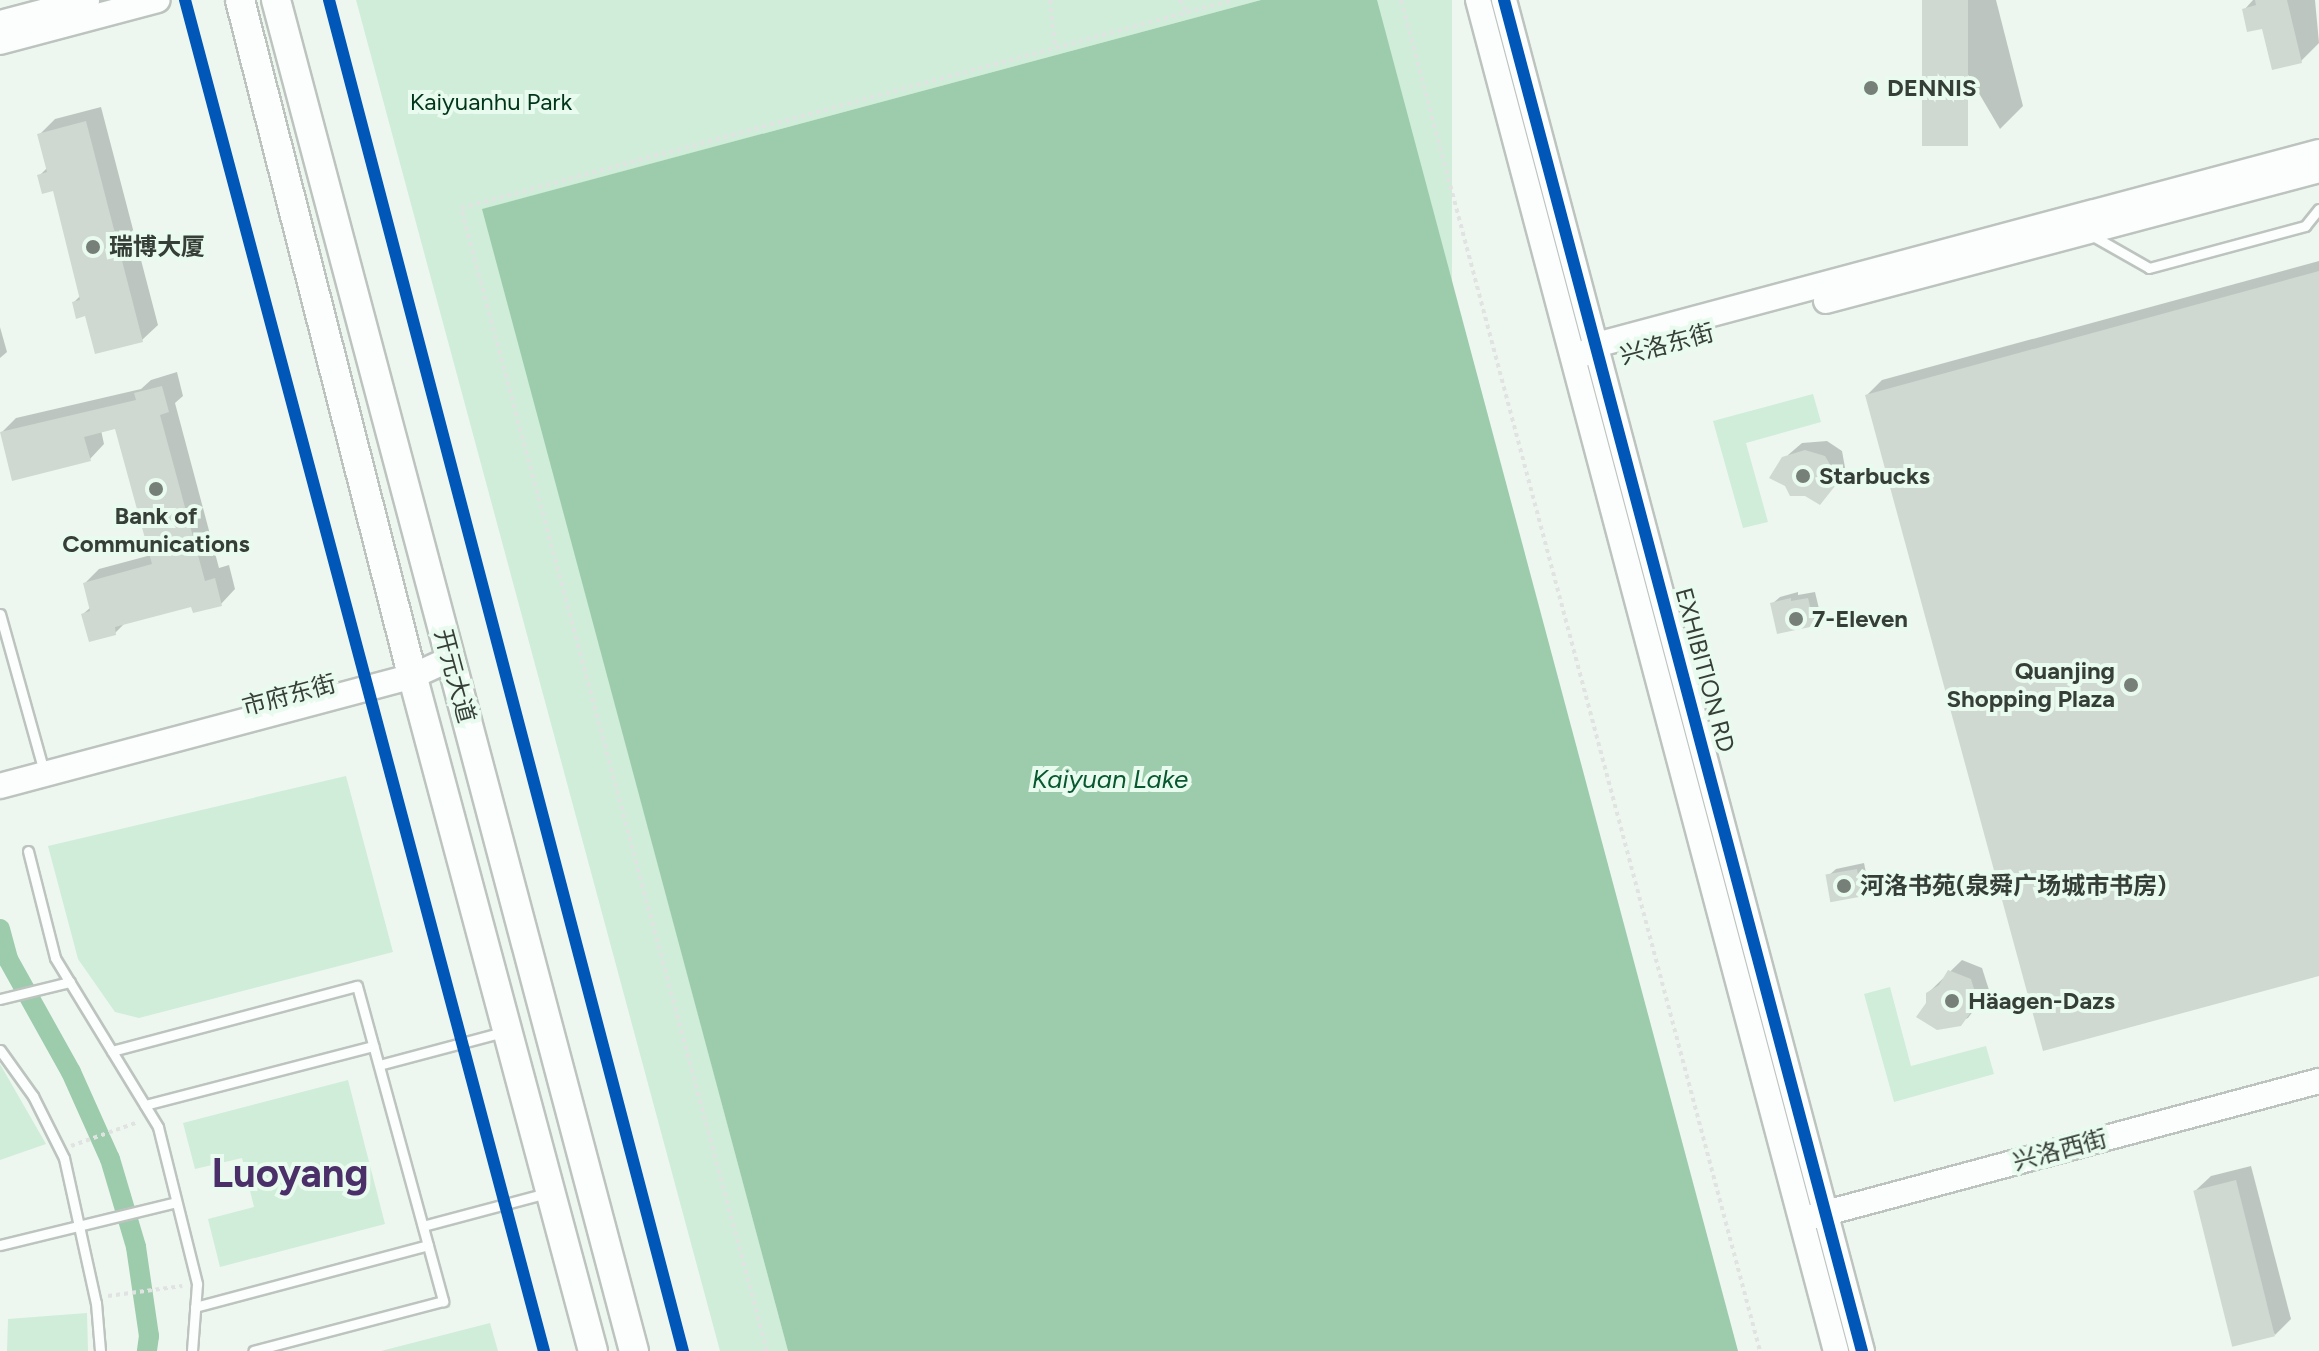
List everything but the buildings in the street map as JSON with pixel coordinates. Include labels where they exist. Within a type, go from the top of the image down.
[{"type":"main road","name":"开元大道","points":[[240,0],[411,669],[593,1351]]},
{"type":"main road","name":"开元大道","points":[[276,0],[634,1351]]},
{"type":"street","points":[[0,23],[87,0]]},
{"type":"street","points":[[0,42],[158,0]]},
{"type":"street","name":"EXHIBITION RD","points":[[1478,0],[1836,1351]]},
{"type":"street","name":"EXHIBITION RD","points":[[1504,0],[1862,1351]]},
{"type":"street","name":"兴洛东街","points":[[1576,361],[2319,152]]},
{"type":"street","name":"兴洛东街","points":[[1598,353],[2087,232],[2319,170]]},
{"type":"street","name":"市府东街","points":[[2,778],[450,659]]},
{"type":"street","name":"兴洛西街","points":[[1804,1228],[2319,1081]]},
{"type":"street","name":"兴洛西街","points":[[1828,1221],[2319,1098]]},
{"type":"lane","points":[[2087,232],[2149,268],[2305,226],[2319,209]]},
{"type":"lane","points":[[0,614],[43,768]]},
{"type":"lane","points":[[28,851],[55,958],[158,1127],[172,1203],[197,1284],[192,1351]]},
{"type":"lane","points":[[0,999],[69,983]]},
{"type":"lane","points":[[112,1051],[357,986],[443,1301],[253,1351]]},
{"type":"lane","points":[[379,1065],[507,1031]]},
{"type":"lane","points":[[145,1105],[373,1046]]},
{"type":"lane","points":[[0,1050],[33,1096],[64,1158],[82,1225],[96,1303],[100,1351]]},
{"type":"lane","points":[[423,1226],[550,1192]]},
{"type":"lane","points":[[0,1245],[172,1203]]},
{"type":"lane","points":[[195,1307],[428,1245]]},
{"type":"path","points":[[1050,0],[1055,48]]},
{"type":"path","points":[[1180,0],[1187,12]]},
{"type":"path","points":[[767,1351],[461,208],[1233,0]]},
{"type":"path","points":[[1401,0],[1760,1351]]},
{"type":"path","points":[[61,1150],[141,1121]]},
{"type":"path","points":[[100,1297],[185,1286]]},
{"type":"green space","name":"Kaiyuanhu Park","points":[[356,0],[1261,0],[483,209],[788,1351],[720,1351]]},
{"type":"green space","points":[[1377,0],[1452,0],[1452,1351],[1377,1351]]},
{"type":"green space","points":[[1813,394],[1821,422],[1746,443],[1768,522],[1743,528],[1713,421]]},
{"type":"green space","points":[[346,776],[393,952],[139,1018],[115,1012],[78,959],[48,846]]},
{"type":"green space","points":[[1890,987],[1911,1066],[1986,1046],[1994,1074],[1894,1102],[1864,994]]},
{"type":"green space","points":[[0,1064],[46,1144],[0,1160]]},
{"type":"green space","points":[[348,1080],[385,1224],[220,1267],[208,1219],[254,1207],[242,1158],[195,1169],[183,1123]]},
{"type":"green space","points":[[87,1313],[88,1351],[7,1351],[8,1319]]},
{"type":"green space","points":[[490,1323],[498,1351],[381,1351]]},
{"type":"water","name":"Kaiyuan Lake","points":[[1261,0],[1377,0],[1738,1351],[788,1351],[482,209]]},
{"type":"waterway","points":[[0,929],[8,959],[71,1072],[110,1159],[136,1247],[149,1336],[147,1351]]},
{"type":"cycle path","points":[[185,0],[544,1351]]},
{"type":"cycle path","points":[[329,0],[683,1351]]},
{"type":"cycle path","points":[[1504,0],[1862,1351]]},
{"type":"place","name":"DENNIS","points":[[1871,88]]},
{"type":"place","name":"瑞博大厦","points":[[93,247]]},
{"type":"place","name":"Starbucks","points":[[1803,476]]},
{"type":"place","name":"Bank of Communications","points":[[156,489]]},
{"type":"place","name":"7-Eleven","points":[[1796,619]]},
{"type":"place","name":"Quanjing Shopping Plaza","points":[[2131,685]]},
{"type":"place","name":"河洛书苑(泉舜广场城市书房)","points":[[1844,886]]},
{"type":"place","name":"Häagen-Dazs","points":[[1952,1001]]},
{"type":"district","name":"Luoyang","points":[[290,1173]]}]
